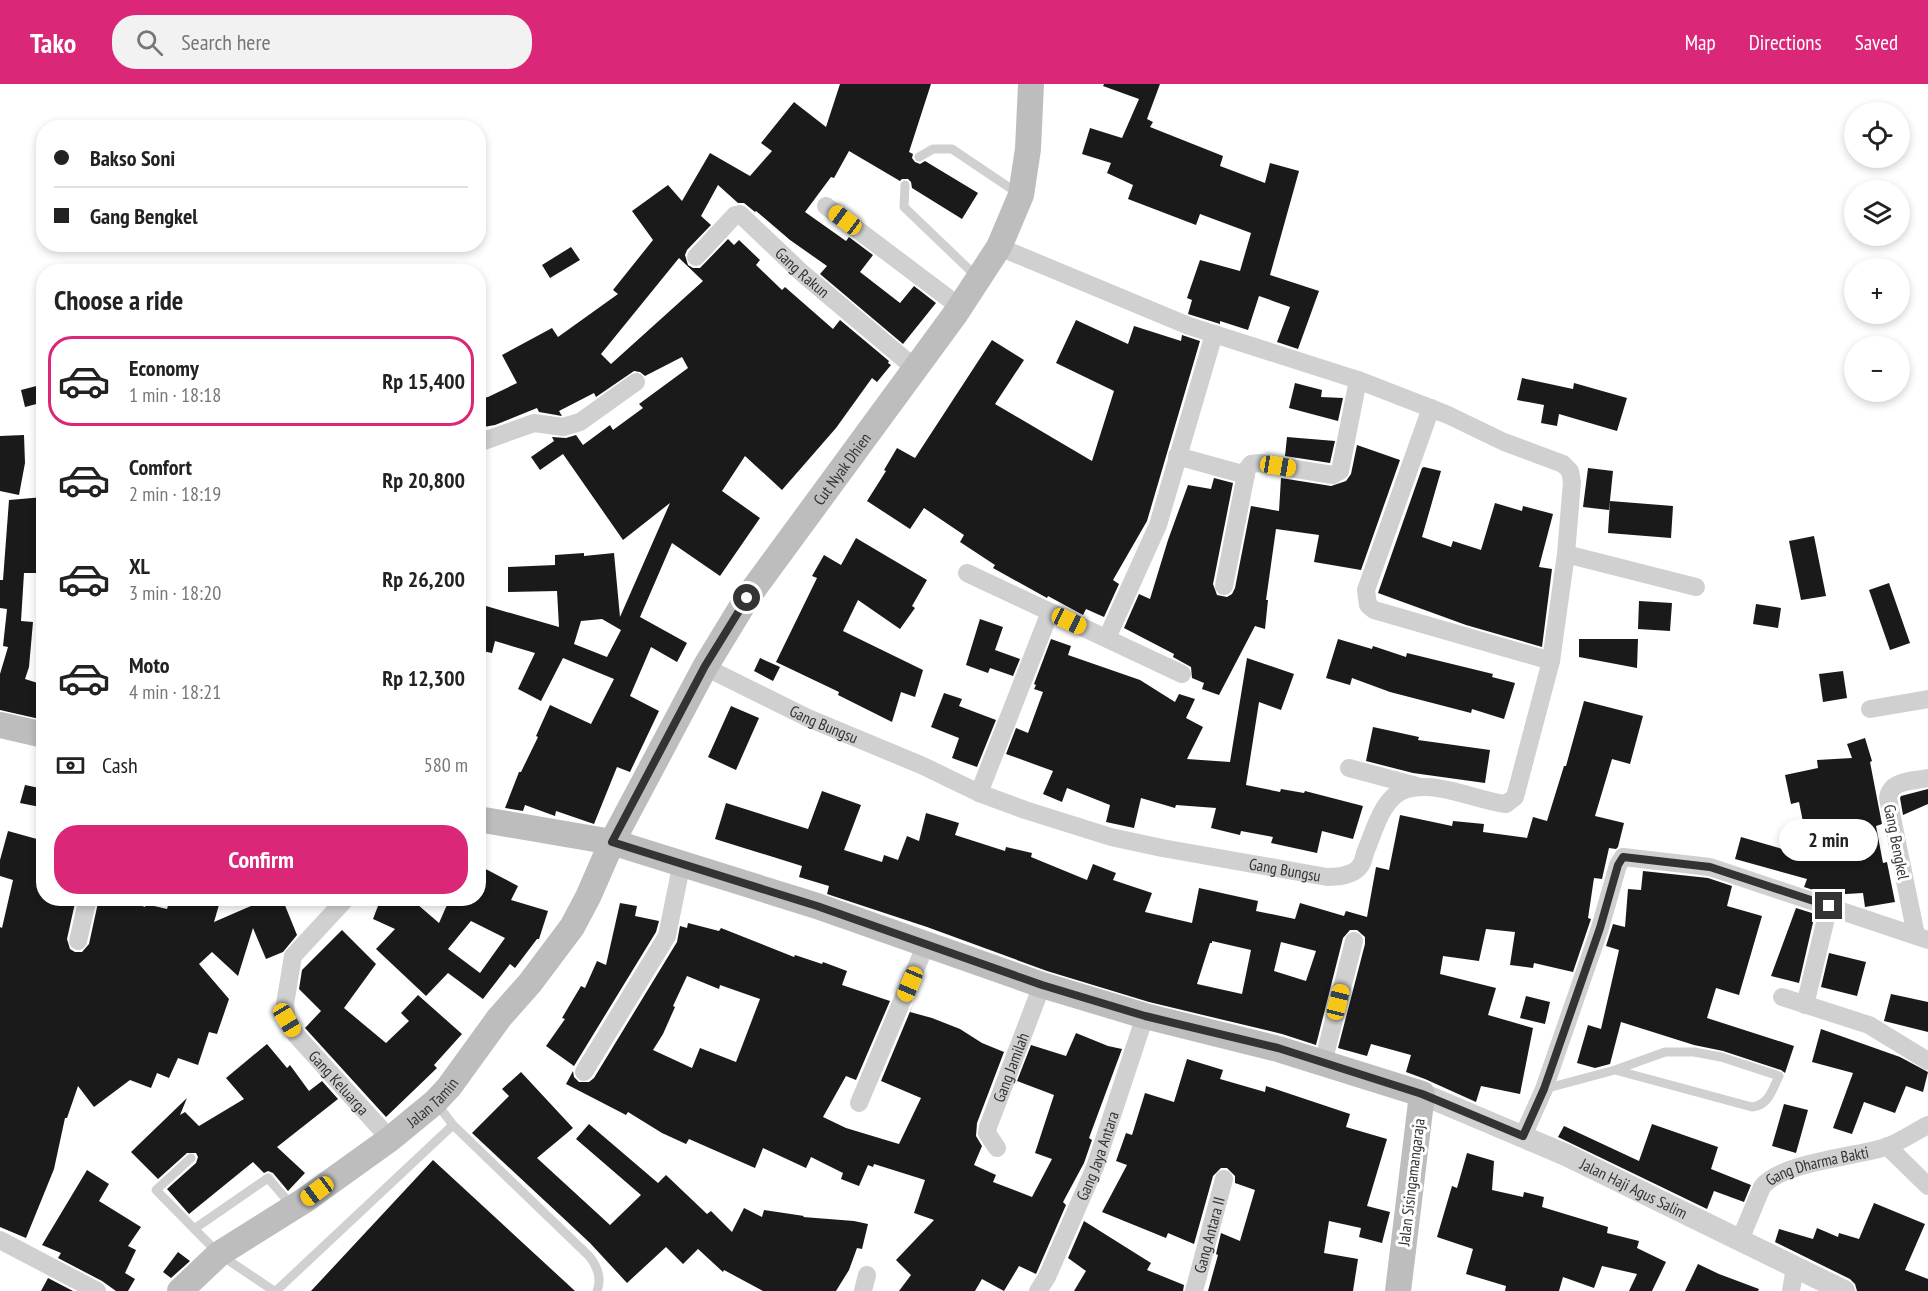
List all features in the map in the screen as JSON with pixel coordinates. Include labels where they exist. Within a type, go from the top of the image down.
[{"type":"main road","name":"Cut Nyak Dhien","points":[[612,842],[705,666],[747,598],[916,369],[999,247],[1021,195],[1028,149],[1030,84]]},
{"type":"main road","points":[[0,725],[36,733]]},
{"type":"main road","points":[[486,820],[612,842],[682,862],[817,906],[1042,985],[1145,1016],[1278,1048],[1422,1094]]},
{"type":"main road","name":"Jalan Tamin","points":[[180,1291],[219,1254],[293,1208],[390,1139],[435,1102],[572,927],[612,842]]},
{"type":"main road","name":"Jalan Sisingamangaraja","points":[[1398,1291],[1422,1094]]},
{"type":"street","points":[[826,206],[960,307]]},
{"type":"street","name":"Gang Rakun","points":[[696,257],[735,214],[740,214],[802,273],[916,369]]},
{"type":"street","points":[[999,247],[1188,327],[1358,380],[1431,408],[1369,580],[1366,590],[1368,605],[1374,610],[1551,661]]},
{"type":"street","points":[[1107,638],[1158,525],[1214,334]]},
{"type":"street","points":[[1224,586],[1247,469],[1251,464],[1259,463],[1338,474],[1358,380]]},
{"type":"street","points":[[486,440],[534,423],[563,427],[580,422],[636,382]]},
{"type":"street","name":"Gang Bungsu","points":[[705,666],[808,718],[921,765],[979,793],[1111,837],[1303,873],[1340,877],[1360,866],[1384,809],[1393,796],[1404,790],[1440,789],[1499,803],[1506,804],[1511,801],[1519,784],[1551,661],[1566,554],[1572,483],[1570,471],[1563,464],[1551,458],[1504,442],[1431,408]]},
{"type":"street","points":[[1177,456],[1246,475]]},
{"type":"street","points":[[1566,554],[1696,587]]},
{"type":"street","points":[[967,573],[1182,674]]},
{"type":"street","points":[[979,793],[1050,612]]},
{"type":"street","points":[[1870,709],[1928,699]]},
{"type":"street","points":[[1349,768],[1425,788]]},
{"type":"street","name":"Gang Bengkel","points":[[1922,938],[1888,792],[1896,785],[1928,778]]},
{"type":"street","name":"Gang Bengkel","points":[[1544,1089],[1600,928],[1618,865],[1623,857],[1710,867],[1922,938]]},
{"type":"street","points":[[584,1072],[668,936],[682,862]]},
{"type":"street","points":[[78,941],[86,906]]},
{"type":"street","name":"Gang Keluarga","points":[[339,906],[293,956],[285,1004],[287,1020],[296,1035],[390,1139]]},
{"type":"street","points":[[1805,1005],[1829,906]]},
{"type":"street","points":[[1323,1063],[1354,941]]},
{"type":"street","points":[[859,1103],[926,944]]},
{"type":"street","name":"Gang Jamilah","points":[[998,1148],[987,1133],[988,1127],[1042,985]]},
{"type":"street","points":[[1782,997],[1852,1018],[1877,1029],[1928,1061]]},
{"type":"street","name":"Gang Jaya Antara","points":[[1042,1284],[1095,1167],[1145,1016]]},
{"type":"street","points":[[1523,1136],[1544,1089]]},
{"type":"street","name":"Jalan Haji Agus Salim","points":[[1422,1094],[1523,1136],[1844,1291]]},
{"type":"street","name":"Gang Dharma Bakti","points":[[1740,1240],[1762,1187],[1767,1181],[1789,1170],[1887,1146],[1928,1125]]},
{"type":"street","points":[[1887,1146],[1928,1186]]},
{"type":"street","name":"Gang Antara II","points":[[1194,1291],[1224,1179]]},
{"type":"street","points":[[0,1240],[97,1291]]},
{"type":"street","points":[[1791,1291],[1795,1267]]},
{"type":"lane","points":[[919,158],[933,149],[952,148],[1021,195]]},
{"type":"lane","points":[[905,184],[904,207],[979,279]]},
{"type":"lane","points":[[1544,1089],[1615,1070],[1665,1052],[1679,1051],[1721,1057],[1779,1076],[1766,1102],[1752,1107],[1615,1070]]},
{"type":"lane","points":[[435,1102],[453,1125],[589,1256],[599,1273],[597,1291]]},
{"type":"lane","points":[[191,1158],[156,1191],[219,1254],[275,1291],[453,1125]]},
{"type":"lane","points":[[194,1229],[268,1178],[293,1208]]},
{"type":"building","points":[[840,84],[931,84],[909,152],[913,154],[912,158],[915,162],[920,164],[925,161],[978,193],[962,219],[912,188],[908,179],[900,181],[849,151],[834,178],[831,177],[805,212],[846,241],[849,237],[873,255],[860,272],[900,303],[914,286],[936,303],[903,344],[820,274],[827,266],[790,240],[756,211],[744,203],[738,203],[718,185],[701,216],[711,225],[687,250],[685,255],[688,265],[700,268],[728,239],[734,245],[739,240],[760,260],[756,265],[782,290],[785,287],[833,329],[840,320],[891,365],[877,382],[872,378],[836,428],[782,490],[745,456],[722,491],[760,518],[720,576],[672,543],[640,617],[687,643],[677,662],[651,647],[630,696],[659,711],[630,772],[617,767],[594,824],[556,811],[555,816],[525,805],[523,811],[505,808],[519,772],[538,737],[536,736],[550,705],[591,724],[614,679],[563,658],[541,701],[518,689],[535,653],[495,641],[492,653],[486,652],[486,606],[559,627],[557,591],[508,592],[508,567],[555,565],[555,555],[584,553],[584,556],[614,553],[620,617],[670,503],[623,540],[563,454],[540,470],[531,457],[554,441],[552,437],[566,438],[576,435],[583,445],[610,425],[613,430],[643,408],[639,404],[688,368],[682,357],[645,376],[634,371],[596,397],[594,393],[559,411],[562,416],[539,412],[537,408],[486,427],[486,397],[517,383],[502,355],[552,328],[558,337],[618,294],[613,290],[653,240],[632,211],[668,185],[682,201],[710,153],[750,176],[772,151],[761,143],[794,102],[826,127]],"holes":[[[679,258],[703,281],[611,364],[601,354]],[[602,619],[621,630],[607,657],[574,644],[581,621]]]},
{"type":"building","points":[[1104,84],[1160,84],[1147,119],[1153,122],[1150,127],[1223,156],[1220,166],[1265,183],[1270,163],[1299,171],[1270,275],[1319,291],[1298,349],[1277,342],[1290,307],[1259,296],[1248,330],[1188,314],[1192,300],[1187,298],[1200,260],[1240,271],[1251,233],[1200,214],[1196,225],[1128,199],[1133,185],[1107,173],[1111,163],[1082,154],[1090,128],[1122,138],[1139,99],[1103,86]]},
{"type":"building","points":[[571,247],[580,260],[550,278],[542,265]]},
{"type":"building","points":[[1076,320],[1128,344],[1134,326],[1181,341],[1182,335],[1200,341],[1147,521],[1113,580],[1119,584],[1104,617],[1086,609],[1083,615],[993,568],[995,565],[960,542],[964,535],[924,508],[910,529],[867,501],[897,448],[915,458],[992,340],[1024,360],[995,404],[1092,461],[1114,391],[1056,363]]},
{"type":"building","points":[[1522,378],[1573,389],[1574,383],[1627,398],[1617,431],[1559,414],[1557,426],[1541,423],[1544,405],[1517,400]]},
{"type":"building","points":[[1295,383],[1322,390],[1321,397],[1343,398],[1338,421],[1289,408]]},
{"type":"building","points":[[36,386],[36,404],[25,407],[21,390]]},
{"type":"building","points":[[24,435],[25,463],[19,495],[0,491],[0,436]]},
{"type":"building","points":[[1287,437],[1335,441],[1330,463],[1285,456]]},
{"type":"building","points":[[1357,445],[1400,460],[1361,570],[1314,562],[1319,535],[1276,529],[1266,600],[1268,600],[1265,629],[1255,626],[1219,695],[1202,689],[1204,683],[1192,678],[1191,667],[1173,657],[1174,654],[1124,628],[1139,594],[1150,599],[1188,485],[1211,489],[1214,478],[1233,483],[1213,584],[1217,595],[1227,597],[1235,588],[1251,506],[1279,511],[1281,478],[1331,486],[1346,481],[1351,474]]},
{"type":"building","points":[[1424,467],[1441,471],[1422,537],[1451,547],[1453,541],[1481,550],[1495,503],[1522,511],[1523,506],[1553,514],[1539,567],[1552,569],[1542,647],[1466,625],[1378,593]]},
{"type":"building","points":[[1588,468],[1613,471],[1609,510],[1583,507]]},
{"type":"building","points":[[36,498],[36,573],[24,573],[21,621],[33,622],[29,667],[25,679],[36,682],[36,718],[0,710],[0,674],[8,647],[3,646],[7,609],[0,608],[0,580],[3,580],[9,500]]},
{"type":"building","points":[[1610,501],[1673,506],[1671,538],[1608,533]]},
{"type":"building","points":[[1814,536],[1826,596],[1801,600],[1789,541]]},
{"type":"building","points":[[856,538],[927,580],[912,606],[915,608],[900,629],[858,600],[843,631],[923,670],[915,697],[901,692],[892,722],[838,695],[839,692],[776,662],[817,578],[812,576],[824,555],[841,565]]},
{"type":"building","points":[[1889,583],[1910,643],[1890,650],[1869,590]]},
{"type":"building","points":[[1639,601],[1672,603],[1670,631],[1638,629]]},
{"type":"building","points":[[1756,604],[1781,608],[1778,628],[1753,624]]},
{"type":"building","points":[[980,619],[1003,627],[995,650],[1020,659],[1013,676],[990,668],[988,673],[966,665]]},
{"type":"building","points":[[1051,639],[1071,646],[1068,655],[1140,680],[1175,702],[1179,694],[1195,699],[1186,718],[1203,727],[1187,759],[1230,762],[1247,658],[1294,674],[1281,710],[1259,702],[1246,785],[1280,792],[1281,789],[1304,793],[1305,791],[1363,806],[1353,839],[1322,831],[1317,853],[1271,843],[1273,837],[1241,831],[1240,835],[1211,828],[1216,808],[1176,805],[1175,808],[1141,798],[1134,828],[1106,822],[1110,805],[1067,788],[1062,802],[1043,794],[1053,771],[1006,754],[1016,728],[1028,733],[1043,692],[1034,689],[1036,685],[1034,684]]},
{"type":"building","points":[[1338,639],[1372,649],[1373,646],[1406,657],[1407,653],[1493,674],[1492,677],[1515,683],[1504,719],[1472,709],[1471,713],[1390,692],[1352,678],[1350,685],[1326,678]]},
{"type":"building","points":[[1579,639],[1638,639],[1637,668],[1579,657]]},
{"type":"building","points":[[760,658],[780,667],[773,681],[754,671]]},
{"type":"building","points":[[1843,671],[1847,698],[1823,702],[1819,674]]},
{"type":"building","points":[[944,693],[962,699],[959,706],[996,720],[977,767],[952,758],[959,738],[931,727]]},
{"type":"building","points":[[1584,701],[1643,716],[1630,764],[1612,759],[1595,816],[1624,823],[1618,847],[1609,848],[1602,879],[1594,878],[1588,918],[1591,919],[1573,972],[1534,963],[1533,968],[1510,965],[1515,932],[1486,929],[1479,961],[1443,956],[1440,974],[1496,988],[1488,1015],[1533,1028],[1520,1094],[1481,1086],[1476,1102],[1406,1072],[1411,1055],[1371,1044],[1367,1056],[1338,1048],[1365,944],[1365,937],[1357,930],[1350,930],[1343,938],[1316,1045],[1282,1034],[1149,1002],[1047,971],[927,927],[827,894],[829,886],[799,877],[802,866],[715,839],[726,803],[808,829],[822,791],[861,805],[844,850],[882,862],[884,855],[898,860],[907,836],[919,841],[926,813],[959,823],[955,835],[1005,851],[1006,847],[1032,853],[1031,857],[1087,880],[1093,864],[1116,873],[1113,880],[1152,893],[1145,912],[1192,923],[1199,888],[1258,901],[1256,911],[1295,919],[1300,903],[1344,916],[1346,911],[1367,917],[1376,867],[1389,870],[1400,815],[1452,826],[1453,821],[1484,824],[1483,832],[1527,838],[1533,817],[1547,821],[1564,766],[1566,766]],"holes":[[[1212,941],[1251,950],[1242,994],[1197,984]],[[1281,942],[1316,951],[1306,981],[1274,971]]]},
{"type":"building","points":[[731,706],[759,718],[736,770],[708,757]]},
{"type":"building","points":[[1373,727],[1419,737],[1418,740],[1490,750],[1485,783],[1413,773],[1366,761]]},
{"type":"building","points":[[1865,738],[1872,761],[1870,762],[1882,824],[1876,826],[1883,863],[1887,862],[1895,902],[1865,907],[1863,893],[1829,895],[1804,887],[1807,879],[1735,859],[1741,837],[1810,857],[1799,802],[1791,804],[1785,775],[1818,768],[1817,760],[1852,758],[1847,744]]},
{"type":"building","points":[[25,785],[36,787],[36,806],[20,803]]},
{"type":"building","points":[[1928,789],[1928,804],[1903,815],[1901,796]]},
{"type":"building","points":[[8,831],[36,839],[36,906],[74,906],[67,939],[70,949],[75,952],[82,952],[89,944],[97,906],[154,906],[167,909],[168,906],[219,906],[214,922],[251,906],[285,906],[297,935],[283,952],[266,959],[253,928],[238,976],[212,952],[199,964],[229,999],[217,1034],[209,1032],[198,1065],[178,1058],[169,1078],[157,1073],[151,1088],[130,1080],[94,1107],[78,1086],[67,1118],[65,1118],[54,1169],[26,1238],[0,1227],[0,927],[2,928],[13,880],[0,876],[0,860]]},
{"type":"building","points":[[486,869],[518,886],[511,900],[548,911],[539,939],[515,968],[510,964],[483,999],[448,973],[426,996],[376,949],[395,929],[373,919],[378,906],[419,906],[439,923],[446,906],[486,906]],"holes":[[[471,921],[505,938],[480,973],[448,949]]]},
{"type":"building","points":[[1643,871],[1708,878],[1732,886],[1727,906],[1762,916],[1739,995],[1716,988],[1707,1018],[1794,1046],[1785,1073],[1723,1051],[1694,1045],[1621,1022],[1610,1064],[1595,1068],[1577,1063],[1588,1025],[1601,1029],[1619,950],[1606,946],[1613,924],[1625,927],[1628,889],[1641,890]]},
{"type":"building","points":[[620,903],[637,906],[635,916],[659,921],[656,932],[574,1066],[546,1046],[565,1019],[562,1018],[581,986],[585,988],[597,961],[606,965]]},
{"type":"building","points":[[1796,908],[1815,914],[1799,983],[1771,976]]},
{"type":"building","points":[[688,923],[719,931],[721,928],[794,957],[795,955],[822,964],[823,962],[847,971],[842,985],[890,1001],[856,1080],[846,1076],[823,1117],[846,1128],[899,1144],[921,1098],[881,1081],[914,1002],[910,1012],[960,1029],[982,1043],[1004,1052],[977,1123],[976,1136],[982,1146],[974,1165],[996,1175],[993,1182],[1032,1197],[1052,1159],[1035,1153],[1054,1095],[1017,1081],[1031,1045],[1066,1056],[1076,1033],[1122,1049],[1089,1138],[1092,1140],[1084,1163],[1063,1202],[1066,1205],[1036,1274],[1019,1266],[1004,1291],[982,1279],[975,1291],[899,1291],[911,1275],[896,1260],[934,1220],[914,1213],[925,1180],[874,1164],[873,1167],[868,1165],[859,1186],[841,1179],[843,1173],[811,1157],[806,1168],[763,1148],[755,1168],[689,1139],[686,1144],[662,1133],[628,1112],[626,1115],[566,1084],[573,1071],[574,1077],[579,1082],[589,1082],[594,1078],[677,942],[680,926],[687,928]],"holes":[[[687,976],[719,989],[720,985],[760,999],[736,1062],[700,1048],[692,1068],[653,1050],[663,1034]]]},
{"type":"building","points":[[342,930],[376,964],[344,1008],[386,1043],[409,1021],[401,1013],[418,995],[462,1034],[434,1065],[437,1068],[386,1117],[305,1028],[321,1011],[299,989],[302,970]]},
{"type":"building","points":[[1829,953],[1866,962],[1857,996],[1821,987]]},
{"type":"building","points":[[1891,994],[1928,1002],[1928,1032],[1884,1021]]},
{"type":"building","points":[[1526,996],[1550,1002],[1545,1024],[1520,1018]]},
{"type":"building","points":[[1821,1029],[1900,1057],[1928,1072],[1923,1092],[1906,1086],[1895,1113],[1864,1102],[1852,1134],[1833,1128],[1853,1073],[1812,1062]]},
{"type":"building","points":[[267,1044],[287,1068],[290,1065],[309,1091],[322,1081],[338,1099],[277,1147],[305,1173],[288,1191],[273,1173],[268,1171],[264,1173],[253,1162],[189,1214],[167,1189],[196,1163],[198,1157],[196,1153],[187,1153],[158,1179],[131,1152],[187,1098],[180,1115],[185,1112],[199,1126],[244,1099],[226,1078]]},
{"type":"building","points":[[1187,1059],[1223,1070],[1220,1079],[1265,1092],[1266,1086],[1350,1114],[1346,1127],[1387,1139],[1367,1206],[1390,1212],[1382,1243],[1359,1237],[1361,1228],[1329,1221],[1324,1253],[1358,1259],[1353,1291],[1208,1291],[1218,1255],[1216,1254],[1221,1233],[1240,1241],[1255,1190],[1235,1183],[1235,1176],[1227,1168],[1221,1168],[1213,1176],[1194,1244],[1168,1233],[1166,1238],[1102,1212],[1127,1165],[1116,1161],[1126,1133],[1132,1135],[1145,1093],[1174,1102]]},
{"type":"building","points":[[521,1072],[573,1128],[537,1158],[610,1225],[641,1195],[576,1139],[589,1124],[658,1183],[666,1175],[707,1214],[711,1211],[732,1232],[744,1208],[762,1217],[764,1210],[803,1217],[854,1221],[868,1224],[862,1249],[857,1248],[849,1270],[836,1291],[763,1291],[724,1270],[723,1272],[698,1249],[683,1264],[666,1247],[627,1283],[590,1243],[472,1133],[509,1096],[502,1089]]},
{"type":"building","points":[[1784,1104],[1808,1110],[1796,1153],[1772,1146]]},
{"type":"building","points":[[1652,1124],[1718,1147],[1711,1169],[1751,1185],[1744,1202],[1714,1191],[1707,1209],[1558,1137],[1564,1126],[1639,1161]]},
{"type":"building","points":[[1467,1153],[1494,1161],[1492,1190],[1523,1197],[1524,1192],[1544,1197],[1542,1207],[1608,1227],[1607,1233],[1639,1241],[1637,1248],[1666,1262],[1652,1291],[1629,1291],[1637,1274],[1602,1266],[1594,1288],[1563,1277],[1559,1291],[1505,1291],[1506,1286],[1466,1274],[1473,1249],[1437,1237],[1452,1186],[1457,1188]]},
{"type":"building","points":[[433,1160],[575,1291],[311,1291]]},
{"type":"building","points":[[87,1170],[109,1184],[99,1201],[141,1227],[128,1246],[136,1250],[125,1273],[135,1279],[128,1291],[116,1291],[58,1258],[61,1253],[42,1245]]},
{"type":"building","points":[[1874,1203],[1925,1224],[1905,1270],[1928,1279],[1928,1291],[1857,1291],[1850,1279],[1775,1242],[1779,1229],[1813,1239],[1817,1228],[1838,1237],[1839,1233],[1859,1239]]},
{"type":"building","points":[[1084,1221],[1151,1263],[1147,1270],[1184,1285],[1183,1291],[1074,1291],[1086,1271],[1068,1258]]},
{"type":"building","points":[[178,1252],[190,1261],[171,1278],[163,1272]]},
{"type":"building","points":[[1698,1264],[1759,1289],[1758,1291],[1685,1291]]},
{"type":"building","points":[[48,1278],[73,1291],[41,1291]]},
{"type":"route","points":[[747,598],[705,666],[612,842],[817,906],[1042,985],[1145,1016],[1278,1048],[1422,1094],[1523,1136],[1544,1089],[1600,928],[1618,865],[1623,857],[1677,861],[1710,867],[1829,906]]}]
